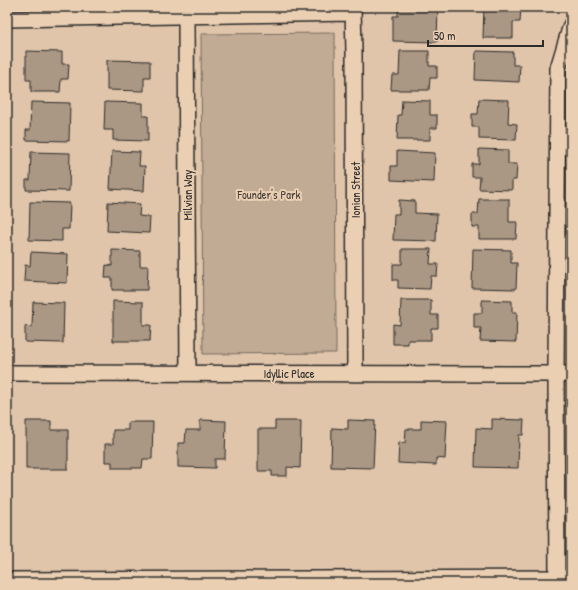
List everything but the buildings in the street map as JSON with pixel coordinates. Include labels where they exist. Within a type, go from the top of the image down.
[{"type":"street","points":[[7,19],[186,16],[353,10]]},
{"type":"street","name":"Ionian Street","points":[[353,10],[355,374]]},
{"type":"street","name":"Milvian Way","points":[[186,16],[188,374]]},
{"type":"street","points":[[7,580],[486,581],[564,578],[556,374],[558,68],[571,25]]},
{"type":"street","name":"Idyllic Place","points":[[7,373],[571,374]]},
{"type":"green space","name":"Founder's Park","points":[[335,33],[336,353],[203,354],[201,34]]}]
